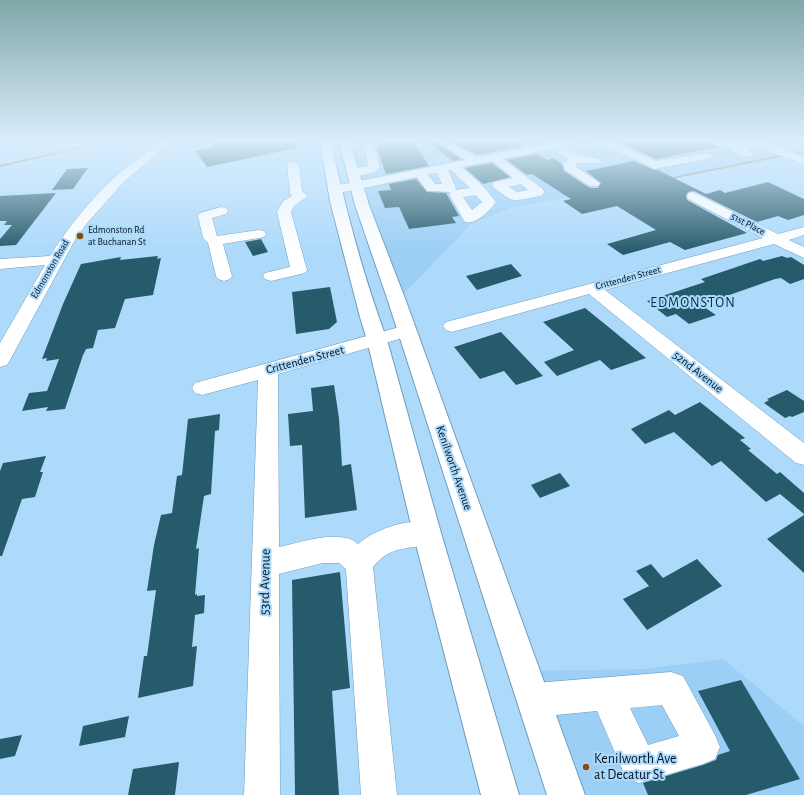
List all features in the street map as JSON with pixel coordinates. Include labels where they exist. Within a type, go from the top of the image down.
[{"type":"main road","name":"Kenilworth Avenue","points":[[353,179],[471,521],[535,700],[566,795]]},
{"type":"main road","name":"Kenilworth Avenue","points":[[353,179],[369,317],[377,340],[427,533],[500,795]]},
{"type":"street","name":"Edmonston Road","points":[[0,360],[40,285],[69,237],[103,196],[121,178]]},
{"type":"street","points":[[272,276],[299,270],[284,212],[288,204],[302,196],[296,193],[294,178]]},
{"type":"street","points":[[353,179],[360,178]]},
{"type":"street","points":[[353,179],[362,178]]},
{"type":"street","points":[[424,178],[431,188],[450,188],[447,178]]},
{"type":"street","points":[[459,178],[480,191]]},
{"type":"street","points":[[586,178],[594,183]]},
{"type":"street","name":"51st Place","points":[[693,196],[804,253]]},
{"type":"street","points":[[221,211],[205,216],[210,238],[215,241],[288,229]]},
{"type":"street","points":[[243,220],[250,233],[259,234]]},
{"type":"street","name":"Crittenden Street","points":[[452,326],[804,231]]},
{"type":"street","points":[[215,241],[224,276]]},
{"type":"street","points":[[0,264],[56,260]]},
{"type":"street","name":"52nd Avenue","points":[[592,288],[804,456]]},
{"type":"street","name":"Crittenden Street","points":[[202,388],[407,332]]},
{"type":"street","name":"53rd Avenue","points":[[262,795],[268,370]]},
{"type":"street","points":[[378,795],[359,563],[369,550],[386,539],[427,533]]},
{"type":"street","points":[[265,564],[323,550],[345,550],[359,563]]},
{"type":"street","points":[[535,700],[606,693]]},
{"type":"shaded area","points":[[356,178],[667,178],[511,208],[471,224],[397,301]]},
{"type":"shaded area","points":[[723,659],[804,726],[804,795],[566,795],[525,671],[644,669]]},
{"type":"building","points":[[61,178],[81,178],[73,189],[52,190]]},
{"type":"building","points":[[476,178],[506,178],[483,184]]},
{"type":"building","points":[[538,178],[575,178],[590,188],[598,188],[601,183],[595,178],[674,178],[706,194],[720,190],[725,193],[768,182],[804,199],[804,215],[788,220],[778,216],[757,222],[694,191],[688,192],[686,196],[687,200],[747,233],[685,250],[670,242],[623,255],[607,244],[656,230],[617,206],[582,214],[563,201],[571,199]]},
{"type":"building","points":[[416,179],[427,192],[446,193],[459,216],[452,217],[456,223],[409,229],[399,207],[385,208],[378,191],[391,190],[389,184]]},
{"type":"building","points":[[56,193],[16,245],[0,246],[0,239],[12,225],[4,225],[7,221],[0,221],[0,196]]},
{"type":"building","points":[[261,239],[268,252],[253,256],[245,242]]},
{"type":"building","points":[[158,256],[157,259],[161,258],[153,295],[125,299],[115,328],[98,330],[93,348],[86,349],[83,355],[65,409],[46,411],[48,407],[22,411],[29,393],[47,391],[59,359],[46,361],[47,358],[42,359],[63,304],[81,264],[121,257],[120,260]]},
{"type":"building","points":[[782,256],[787,258],[791,257],[804,265],[804,279],[790,284],[781,278],[775,279],[701,305],[716,315],[689,324],[676,314],[667,317],[647,301],[705,282],[701,279],[760,259],[763,261]]},
{"type":"building","points":[[511,264],[522,276],[477,290],[466,276]]},
{"type":"building","points":[[330,287],[337,322],[329,329],[296,334],[292,292]]},
{"type":"building","points":[[585,308],[646,358],[611,370],[600,360],[557,376],[544,362],[574,350],[543,322]]},
{"type":"building","points":[[501,332],[543,376],[516,385],[504,371],[480,379],[454,347]]},
{"type":"building","points":[[334,385],[339,418],[342,466],[351,464],[357,510],[305,518],[302,445],[290,446],[288,414],[313,411],[311,388]]},
{"type":"building","points":[[787,390],[804,401],[804,412],[785,418],[764,403],[769,400],[767,399]]},
{"type":"building","points":[[700,402],[745,438],[740,440],[751,449],[748,450],[777,474],[780,472],[804,493],[804,514],[780,494],[766,502],[721,461],[712,466],[674,432],[645,444],[631,429],[669,410],[675,415]]},
{"type":"building","points":[[220,414],[219,430],[215,431],[211,494],[204,496],[196,549],[199,548],[195,595],[205,595],[204,613],[195,615],[192,647],[197,646],[193,686],[138,698],[144,656],[147,656],[156,590],[147,591],[154,545],[161,515],[172,513],[177,476],[182,475],[188,419]]},
{"type":"building","points":[[46,456],[40,472],[43,472],[35,497],[22,499],[2,556],[0,556],[0,471],[3,463]]},
{"type":"building","points":[[560,473],[570,486],[540,498],[531,485]]},
{"type":"building","points":[[804,515],[804,573],[767,539]]},
{"type":"building","points":[[697,559],[722,586],[647,630],[623,599],[649,586],[636,571],[651,564],[663,578]]},
{"type":"building","points":[[340,572],[350,688],[332,691],[339,795],[295,795],[292,580]]},
{"type":"building","points":[[741,680],[800,779],[746,795],[648,795],[643,783],[703,765],[716,760],[718,755],[730,751],[698,691]]},
{"type":"building","points":[[129,716],[125,737],[79,746],[83,726]]},
{"type":"building","points":[[22,735],[15,756],[0,759],[0,739]]},
{"type":"building","points":[[179,762],[175,795],[128,795],[133,769]]},
{"type":"waterway","points":[[666,179],[670,178]]},
{"type":"place","name":"Edmonston Rd at Buchanan St","points":[[80,236]]},
{"type":"place","name":"Kenilworth Ave at Decatur St","points":[[586,767]]},
{"type":"district","name":"EDMONSTON","points":[[693,303]]}]
